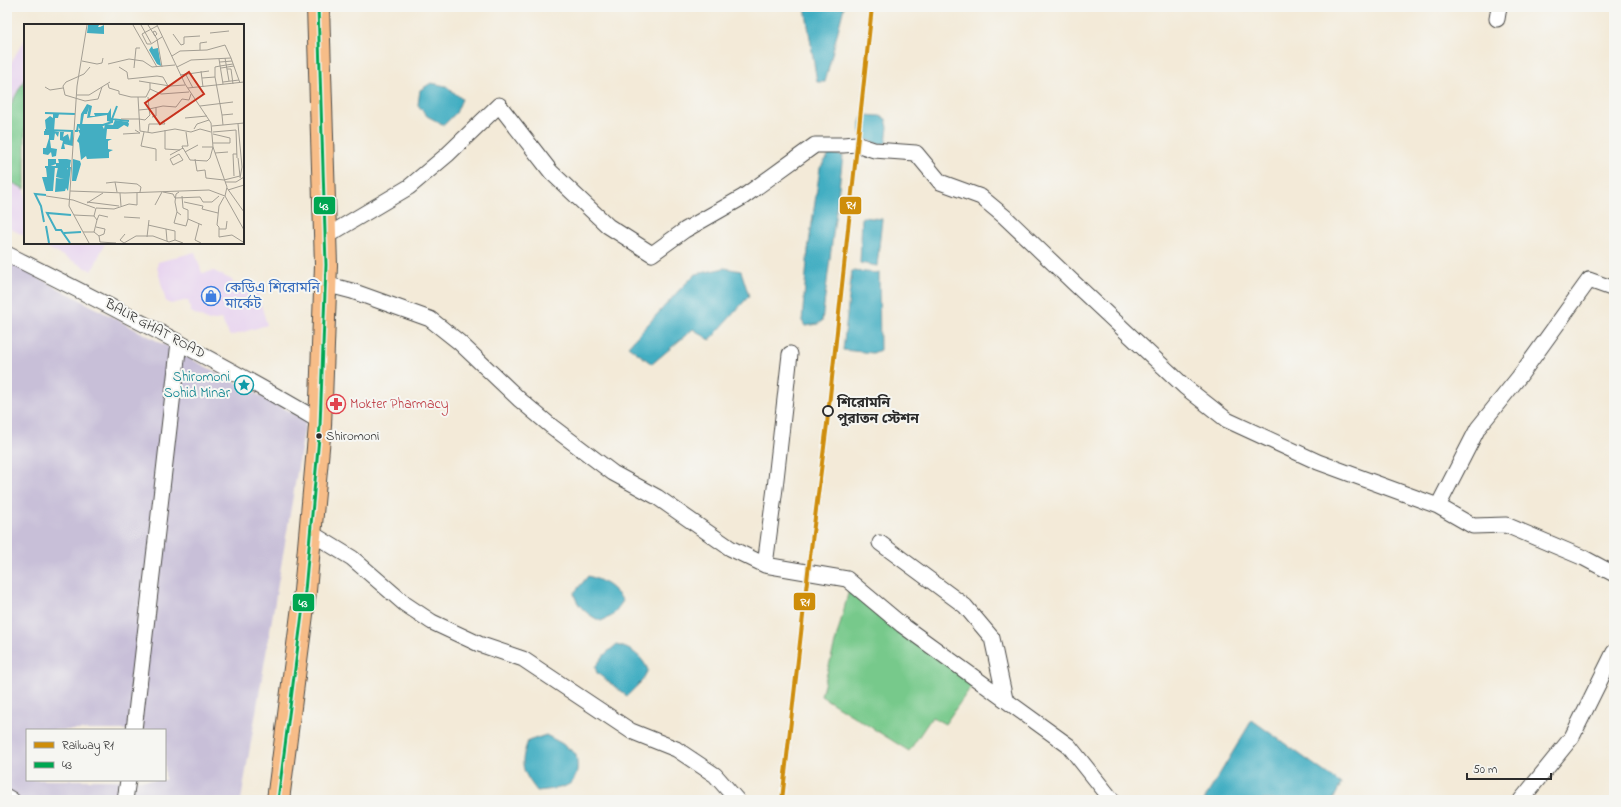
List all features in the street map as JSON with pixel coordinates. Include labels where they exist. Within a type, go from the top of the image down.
[{"type":"highway","points":[[278,800],[305,591],[320,424],[326,284],[318,7]]},
{"type":"street","points":[[325,237],[409,187],[447,155],[499,105],[551,172],[608,226],[652,254],[686,230],[743,197],[815,145],[856,144],[874,150],[916,153],[940,182],[981,197],[1005,217],[1185,387],[1228,420],[1318,462],[1438,506],[1473,526],[1506,525],[1584,558],[1614,574]]},
{"type":"street","name":"BALIR GHAT ROAD","points":[[7,254],[178,344],[320,424]]},
{"type":"street","name":"BALIR GHAT ROAD","points":[[7,259],[178,344]]},
{"type":"street","points":[[1438,506],[1478,428],[1519,377],[1589,280],[1614,289]]},
{"type":"street","points":[[326,284],[352,291],[430,319],[459,342],[520,400],[551,426],[613,473],[657,497],[730,548],[765,565],[847,579],[902,626],[1069,746],[1112,800]]},
{"type":"street","points":[[134,729],[178,344]]},
{"type":"street","points":[[765,565],[790,354]]},
{"type":"street","points":[[311,533],[352,558],[405,604],[432,622],[479,644],[523,658],[631,732],[676,749],[715,775],[737,800]]},
{"type":"street","points":[[880,543],[965,606],[992,638],[1005,699]]},
{"type":"street","points":[[1521,800],[1572,737],[1614,652]]},
{"type":"street","points":[[125,800],[128,781]]},
{"type":"street","points":[[7,797],[12,800]]},
{"type":"shaded area","points":[[24,41],[24,236],[7,227],[7,69]]},
{"type":"shaded area","points":[[40,244],[105,244],[92,271]]},
{"type":"shaded area","name":"কেডিএ শিরোমনি মার্কেট","points":[[195,252],[202,273],[214,271],[232,280],[236,291],[256,287],[267,325],[230,336],[221,319],[209,321],[191,312],[188,300],[171,304],[166,302],[157,267],[158,262]]},
{"type":"shaded area","points":[[7,261],[306,420],[241,800],[7,800]]},
{"type":"green space","points":[[24,80],[24,188],[7,180],[7,112]]},
{"type":"green space","points":[[849,590],[973,684],[945,724],[932,717],[909,751],[821,696]]},
{"type":"water","points":[[805,7],[844,7],[825,82],[817,82]]},
{"type":"water","points":[[431,83],[446,86],[462,99],[456,113],[444,125],[427,116],[418,105],[420,90]]},
{"type":"water","points":[[864,115],[880,116],[886,119],[888,127],[886,143],[881,145],[862,138],[860,126]]},
{"type":"water","points":[[830,153],[843,156],[822,321],[818,324],[805,326],[802,321],[808,250],[820,168]]},
{"type":"water","points":[[862,217],[882,219],[877,266],[860,263]]},
{"type":"water","points":[[725,268],[741,271],[749,296],[710,340],[693,329],[652,364],[628,346],[683,286],[696,274]]},
{"type":"water","points":[[852,271],[879,273],[880,350],[873,353],[843,350]]},
{"type":"water","points":[[588,576],[608,585],[623,601],[612,616],[601,621],[584,610],[575,598],[574,593]]},
{"type":"water","points":[[616,645],[635,653],[643,661],[648,670],[642,681],[627,696],[597,673],[595,667],[605,654]]},
{"type":"water","points":[[1252,720],[1341,784],[1333,800],[1204,800]]},
{"type":"water","points":[[546,735],[561,743],[576,754],[576,774],[574,780],[563,787],[537,791],[525,773],[523,762],[525,749],[528,741]]},
{"type":"rail line","name":"R1","points":[[782,800],[808,572],[827,424],[872,7]]},
{"type":"transit line","name":"43","points":[[278,800],[305,591],[320,426],[326,265],[318,7]]},
{"type":"place","name":"কেডিএ শিরোমনি মার্কেট","points":[[211,296]]},
{"type":"place","name":"Shiromoni Sohid Minar","points":[[244,385]]},
{"type":"place","name":"Mokter Pharmacy","points":[[336,404]]},
{"type":"place","name":"শিরোমনি পুরাতন স্টেশন","points":[[828,411]]},
{"type":"place","name":"Shiromoni","points":[[319,436]]}]
